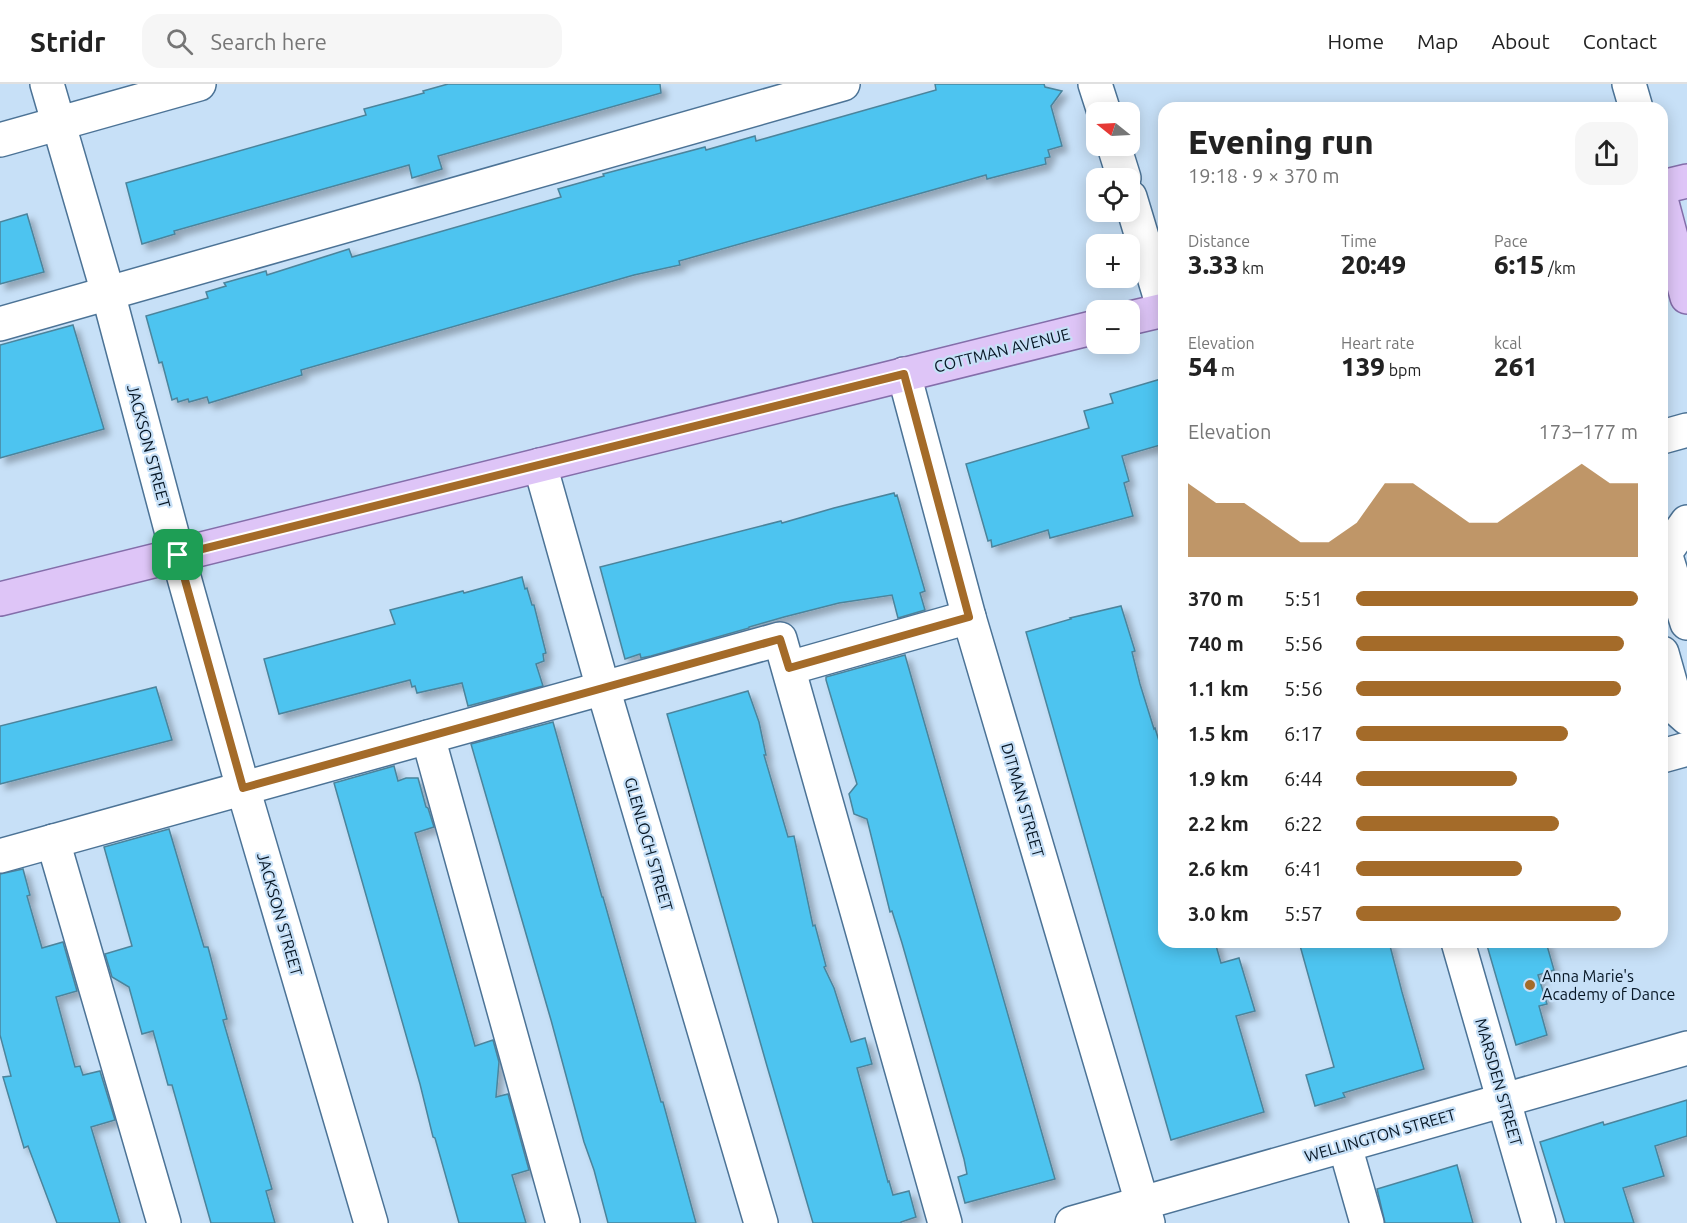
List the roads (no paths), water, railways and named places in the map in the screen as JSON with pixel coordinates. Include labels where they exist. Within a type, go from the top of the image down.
[{"type":"main road","points":[[1668,186],[1687,182]]},
{"type":"main road","points":[[1668,226],[1687,297]]},
{"type":"main road","points":[[1140,316],[1158,311]]},
{"type":"main road","name":"COTTMAN AVENUE","points":[[0,599],[1086,329]]},
{"type":"street","name":"JACKSON STREET","points":[[47,84],[108,293],[243,788],[371,1223]]},
{"type":"street","points":[[0,141],[199,84]]},
{"type":"street","points":[[0,324],[843,84]]},
{"type":"street","points":[[1095,84],[1101,102]]},
{"type":"street","points":[[1629,84],[1634,102]]},
{"type":"street","points":[[1138,222],[1158,290]]},
{"type":"street","name":"DITMAN STREET","points":[[904,374],[969,617],[1145,1213]]},
{"type":"street","points":[[1668,435],[1687,430]]},
{"type":"street","name":"GLENLOCH STREET","points":[[540,465],[603,688],[762,1223]]},
{"type":"street","points":[[1668,520],[1687,516]]},
{"type":"street","points":[[1668,549],[1687,522]]},
{"type":"street","points":[[1668,563],[1687,623]]},
{"type":"street","points":[[789,668],[969,617]]},
{"type":"street","points":[[0,856],[780,639],[945,1223]]},
{"type":"street","points":[[1668,674],[1678,710],[1687,718]]},
{"type":"street","points":[[428,737],[563,1223]]},
{"type":"street","points":[[53,841],[164,1223]]},
{"type":"street","name":"MARSDEN STREET","points":[[1460,948],[1539,1223]]},
{"type":"street","name":"WELLINGTON STREET","points":[[1072,1223],[1145,1213],[1345,1146],[1687,1048]]},
{"type":"street","points":[[1345,1146],[1367,1223]]},
{"type":"place","name":"Anna Marie's Academy of Dance","points":[[1530,985]]}]
